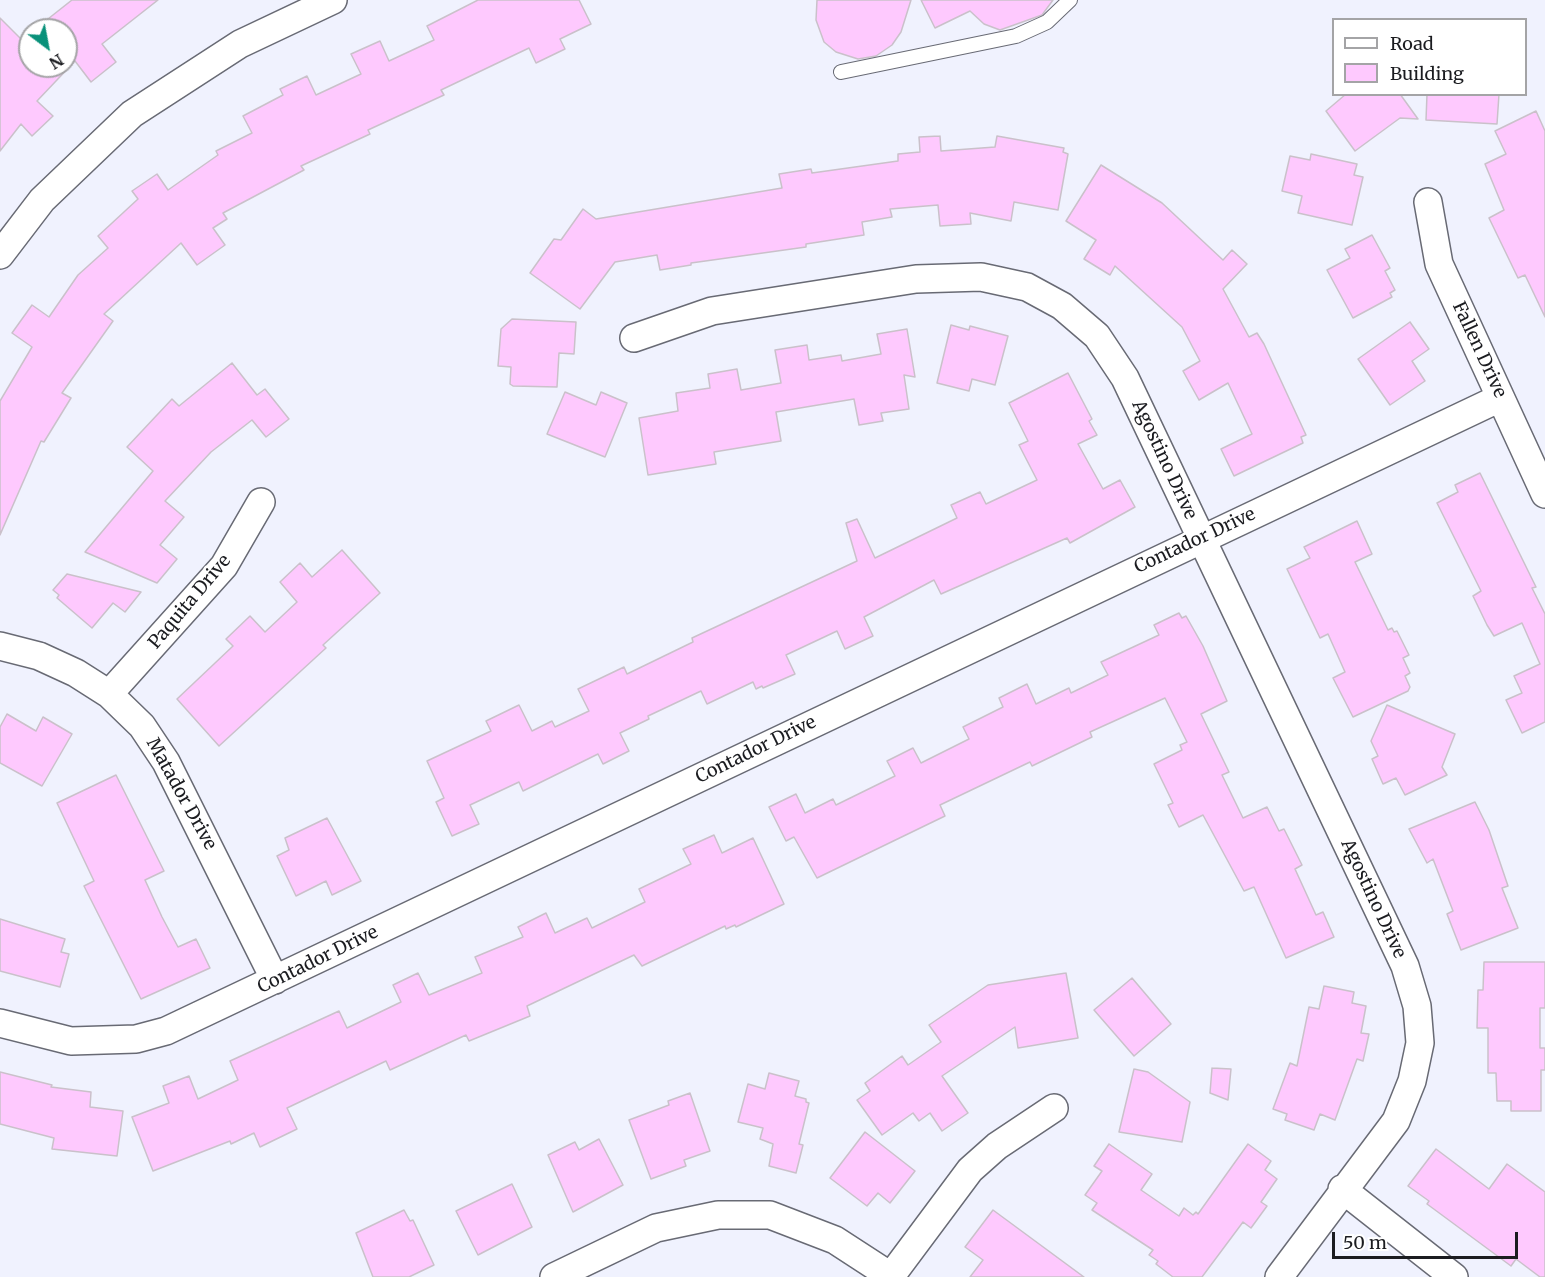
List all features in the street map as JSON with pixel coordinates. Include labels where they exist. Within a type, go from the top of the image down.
[{"type":"street","points":[[0,255],[42,200],[132,114],[240,44],[333,0]]},
{"type":"street","name":"Fallen Drive","points":[[1428,202],[1439,264],[1545,494]]},
{"type":"street","name":"Agostino Drive","points":[[634,338],[712,311],[916,279],[981,277],[1027,287],[1062,306],[1097,336],[1125,378],[1405,966],[1417,1006],[1420,1043],[1412,1081],[1396,1120],[1342,1189],[1279,1277]]},
{"type":"street","name":"Contador Drive","points":[[0,1023],[71,1041],[136,1040],[166,1031],[1500,398]]},
{"type":"street","name":"Paquita Drive","points":[[109,694],[224,566],[261,502]]},
{"type":"street","name":"Matador Drive","points":[[0,646],[39,656],[76,673],[109,694],[142,726],[166,762],[275,980]]},
{"type":"street","points":[[554,1277],[656,1228],[718,1215],[770,1215],[835,1240],[891,1276],[970,1170],[996,1146],[1054,1108]]},
{"type":"street","points":[[1342,1189],[1454,1277]]},
{"type":"lane","points":[[841,72],[1016,36],[1047,22],[1070,0]]},
{"type":"building","points":[[72,0],[158,0],[102,44],[116,62],[91,82],[78,65],[78,18],[49,18]]},
{"type":"building","points":[[478,0],[579,0],[591,24],[560,39],[565,49],[536,63],[529,48],[441,90],[444,95],[368,130],[370,134],[301,166],[304,170],[223,213],[227,219],[213,228],[225,245],[197,265],[181,243],[104,314],[113,321],[62,393],[71,398],[44,442],[41,441],[0,535],[0,401],[32,347],[12,333],[32,305],[49,317],[78,275],[108,248],[98,236],[138,199],[132,191],[157,174],[168,190],[218,155],[216,151],[252,133],[243,116],[283,95],[280,89],[307,76],[316,95],[361,74],[351,54],[380,41],[389,61],[434,40],[427,26]]},
{"type":"building","points":[[817,0],[911,0],[901,32],[892,45],[876,56],[858,59],[836,52],[824,42],[816,20]]},
{"type":"building","points":[[921,0],[1053,0],[1042,15],[1000,30],[984,24],[970,11],[935,28]]},
{"type":"building","points":[[0,18],[18,36],[18,78],[59,78],[37,101],[53,116],[32,136],[21,124],[0,151]]},
{"type":"building","points":[[1344,96],[1401,96],[1418,119],[1400,118],[1355,151],[1326,111]]},
{"type":"building","points":[[1427,96],[1499,96],[1497,124],[1426,120]]},
{"type":"building","points":[[1536,111],[1545,131],[1545,317],[1525,275],[1518,278],[1489,218],[1504,210],[1485,164],[1506,154],[1495,131]]},
{"type":"building","points":[[940,136],[941,151],[995,147],[997,136],[1064,148],[1063,152],[1068,154],[1058,210],[1014,202],[1011,221],[970,213],[971,224],[940,226],[938,205],[890,209],[892,217],[862,222],[864,235],[806,244],[806,247],[691,263],[691,265],[660,270],[657,255],[615,262],[580,309],[530,273],[554,239],[561,240],[583,209],[596,219],[782,188],[779,174],[811,169],[812,173],[898,161],[898,154],[920,152],[919,137]]},
{"type":"building","points":[[1311,154],[1357,164],[1354,175],[1363,177],[1352,225],[1298,213],[1302,196],[1282,191],[1290,156],[1310,160]]},
{"type":"building","points":[[1101,165],[1162,203],[1223,260],[1232,250],[1247,264],[1223,289],[1249,337],[1257,333],[1264,344],[1306,435],[1301,437],[1303,443],[1234,476],[1221,449],[1252,434],[1228,383],[1199,400],[1183,371],[1200,361],[1182,327],[1115,266],[1110,275],[1084,259],[1096,240],[1066,221]]},
{"type":"building","points":[[1372,235],[1390,268],[1385,271],[1395,290],[1390,293],[1392,297],[1353,318],[1327,270],[1350,258],[1345,249]]},
{"type":"building","points":[[512,319],[576,322],[574,354],[559,353],[557,387],[513,386],[510,384],[511,367],[498,366],[501,329]]},
{"type":"building","points":[[1410,322],[1429,349],[1412,361],[1425,381],[1390,405],[1358,359]]},
{"type":"building","points":[[951,325],[969,330],[970,326],[1008,336],[995,385],[972,379],[969,391],[937,383]]},
{"type":"building","points":[[907,329],[915,377],[904,375],[909,409],[881,413],[883,421],[859,425],[854,399],[776,412],[781,441],[714,452],[716,464],[648,475],[639,418],[678,411],[676,393],[710,388],[708,374],[737,369],[741,390],[781,383],[775,350],[807,345],[809,360],[841,355],[842,361],[881,354],[877,334]]},
{"type":"building","points":[[232,363],[257,395],[265,389],[289,419],[266,437],[252,420],[211,452],[165,501],[184,517],[160,545],[177,559],[157,583],[85,552],[153,471],[127,447],[172,399],[179,406]]},
{"type":"building","points":[[1068,373],[1092,419],[1089,421],[1097,435],[1078,444],[1103,489],[1120,480],[1135,507],[1070,543],[1067,538],[941,594],[934,580],[864,617],[873,636],[845,649],[837,631],[786,655],[795,674],[763,688],[762,686],[756,689],[753,682],[707,704],[701,691],[648,716],[649,719],[620,733],[629,751],[603,764],[598,754],[523,791],[519,782],[470,805],[479,824],[452,836],[436,802],[444,798],[427,761],[491,731],[486,721],[519,705],[532,731],[552,721],[555,727],[589,711],[578,689],[624,667],[627,674],[693,642],[692,638],[857,561],[846,523],[857,519],[875,558],[957,518],[951,505],[980,492],[986,504],[1037,480],[1019,445],[1028,441],[1009,403]]},
{"type":"building","points":[[565,392],[596,405],[601,392],[627,403],[605,457],[547,434]]},
{"type":"building","points":[[1480,473],[1536,587],[1532,588],[1545,614],[1545,722],[1522,733],[1506,700],[1522,693],[1514,676],[1540,664],[1522,623],[1494,636],[1473,596],[1481,591],[1437,503],[1458,492],[1455,485]]},
{"type":"building","points":[[1357,521],[1372,554],[1355,562],[1388,630],[1392,628],[1394,632],[1397,631],[1409,655],[1403,658],[1410,673],[1405,676],[1410,687],[1408,691],[1353,717],[1333,678],[1345,672],[1328,634],[1320,638],[1287,569],[1310,558],[1304,547]]},
{"type":"building","points":[[342,550],[380,593],[323,645],[326,648],[219,746],[177,699],[233,646],[226,639],[250,616],[265,632],[297,602],[280,582],[300,563],[312,577]]},
{"type":"building","points":[[67,574],[141,592],[125,612],[113,603],[92,628],[57,598],[59,595],[53,590]]},
{"type":"building","points":[[1179,613],[1182,618],[1186,616],[1203,646],[1227,701],[1201,714],[1229,772],[1222,775],[1243,818],[1267,807],[1279,831],[1284,829],[1302,865],[1295,869],[1316,915],[1323,912],[1334,937],[1286,958],[1254,887],[1244,891],[1203,815],[1179,827],[1168,805],[1173,803],[1154,764],[1182,750],[1180,745],[1187,742],[1165,698],[1090,732],[1092,737],[1032,766],[1030,762],[940,805],[945,816],[817,878],[794,837],[786,841],[769,807],[796,794],[805,813],[833,799],[836,805],[895,776],[887,761],[913,748],[921,763],[969,739],[963,727],[1003,707],[999,698],[1027,684],[1036,704],[1069,688],[1071,693],[1108,675],[1101,662],[1159,635],[1154,625]]},
{"type":"building","points":[[1387,705],[1455,734],[1442,767],[1447,775],[1405,795],[1396,778],[1383,784],[1372,759],[1378,756],[1371,741]]},
{"type":"building","points":[[7,714],[36,731],[43,717],[72,734],[42,786],[0,763],[0,727]]},
{"type":"building","points":[[116,775],[164,871],[145,880],[162,917],[178,947],[196,939],[210,968],[141,999],[84,886],[94,881],[57,803]]},
{"type":"building","points":[[1475,802],[1489,830],[1508,886],[1502,888],[1518,928],[1461,950],[1447,914],[1453,911],[1433,859],[1427,863],[1409,829]]},
{"type":"building","points":[[327,818],[361,881],[332,895],[326,881],[296,896],[277,856],[289,850],[285,838]]},
{"type":"building","points":[[714,835],[722,853],[753,838],[784,904],[736,927],[735,925],[726,929],[725,926],[642,966],[634,955],[527,1006],[530,1016],[469,1041],[466,1035],[390,1070],[386,1061],[287,1108],[297,1129],[260,1147],[254,1133],[231,1144],[230,1141],[153,1171],[132,1117],[169,1103],[163,1086],[189,1076],[198,1099],[238,1080],[230,1061],[339,1011],[347,1028],[401,1002],[393,985],[418,973],[429,995],[482,973],[475,957],[523,937],[518,927],[546,913],[555,933],[587,918],[592,928],[645,902],[639,889],[691,864],[683,849]]},
{"type":"building","points":[[0,919],[65,939],[61,952],[69,954],[60,987],[0,971]]},
{"type":"building","points":[[1484,962],[1545,962],[1545,1008],[1540,1008],[1540,1048],[1545,1048],[1545,1070],[1541,1070],[1541,1111],[1511,1111],[1511,1101],[1497,1101],[1496,1073],[1488,1073],[1488,1028],[1477,1028],[1478,990],[1483,990]]},
{"type":"building","points":[[1066,973],[1078,1038],[1018,1048],[1015,1027],[942,1076],[968,1113],[942,1131],[930,1113],[919,1121],[913,1113],[882,1135],[857,1100],[870,1091],[865,1083],[902,1056],[908,1065],[941,1042],[929,1025],[988,985]]},
{"type":"building","points":[[1132,978],[1171,1024],[1134,1056],[1094,1010]]},
{"type":"building","points":[[1324,986],[1354,992],[1352,1003],[1366,1006],[1361,1033],[1369,1034],[1363,1061],[1357,1059],[1335,1120],[1320,1114],[1314,1130],[1285,1120],[1287,1114],[1273,1109],[1290,1063],[1297,1066],[1309,1007],[1319,1009]]},
{"type":"building","points":[[1212,1068],[1231,1069],[1228,1100],[1210,1093]]},
{"type":"building","points":[[1134,1069],[1148,1072],[1190,1102],[1182,1142],[1119,1132]]},
{"type":"building","points":[[0,1072],[52,1085],[51,1087],[91,1092],[90,1107],[123,1111],[117,1156],[52,1149],[54,1138],[0,1124]]},
{"type":"building","points":[[769,1073],[799,1081],[795,1096],[806,1099],[809,1103],[799,1144],[803,1145],[796,1173],[769,1166],[773,1144],[760,1139],[763,1128],[738,1122],[748,1084],[765,1089]]},
{"type":"building","points":[[690,1093],[710,1151],[684,1160],[686,1166],[651,1179],[629,1120],[669,1105],[668,1101]]},
{"type":"building","points":[[865,1132],[915,1171],[890,1203],[878,1193],[867,1206],[830,1178]]},
{"type":"building","points":[[599,1139],[623,1185],[573,1212],[548,1155],[575,1142],[579,1150]]},
{"type":"building","points":[[1109,1144],[1152,1174],[1141,1190],[1179,1216],[1184,1208],[1193,1215],[1196,1212],[1198,1214],[1248,1144],[1271,1161],[1265,1170],[1277,1179],[1261,1202],[1267,1206],[1251,1228],[1243,1222],[1202,1277],[1173,1277],[1156,1264],[1158,1261],[1149,1255],[1153,1250],[1092,1210],[1097,1203],[1085,1195],[1102,1171],[1094,1166]]},
{"type":"building","points":[[1436,1149],[1489,1189],[1507,1164],[1545,1192],[1545,1277],[1540,1277],[1516,1259],[1511,1266],[1427,1204],[1429,1201],[1408,1186]]},
{"type":"building","points":[[512,1184],[532,1227],[478,1255],[456,1211]]},
{"type":"building","points":[[404,1210],[410,1221],[413,1220],[434,1265],[409,1277],[373,1277],[356,1233]]},
{"type":"building","points":[[993,1210],[1084,1277],[970,1277],[983,1260],[965,1247]]}]
